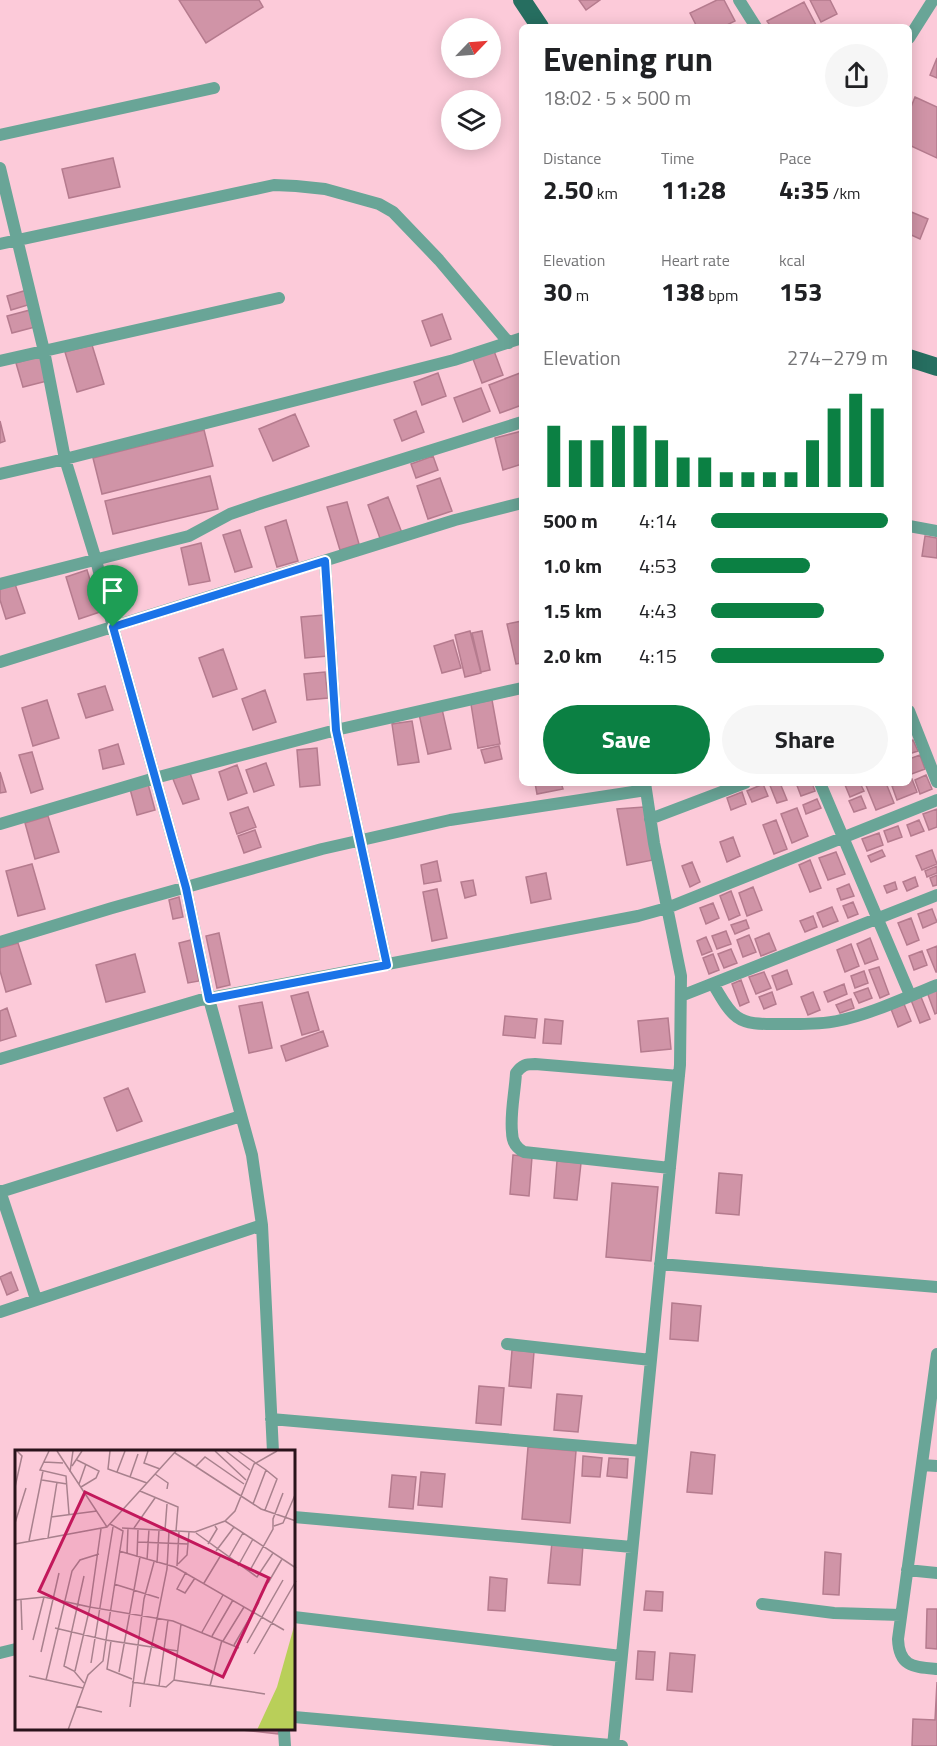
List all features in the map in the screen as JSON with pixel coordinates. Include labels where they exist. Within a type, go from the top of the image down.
[{"type":"main road","points":[[522,0],[538,24]]},
{"type":"main road","points":[[912,359],[937,367]]},
{"type":"street","points":[[739,0],[754,24]]},
{"type":"street","points":[[912,33],[933,0]]},
{"type":"street","points":[[0,135],[214,88]]},
{"type":"street","points":[[0,168],[44,351],[64,459],[96,560],[186,888],[209,999],[252,1155],[262,1225],[273,1450]]},
{"type":"street","points":[[0,244],[274,185],[325,189],[379,204],[393,212],[439,260],[509,344]]},
{"type":"street","points":[[0,361],[279,298]]},
{"type":"street","points":[[0,474],[454,360],[519,339]]},
{"type":"street","points":[[0,584],[189,536],[230,514],[262,502],[519,423]]},
{"type":"street","points":[[0,662],[455,520],[519,503]]},
{"type":"street","points":[[912,527],[937,531]]},
{"type":"street","points":[[325,561],[336,730],[387,965]]},
{"type":"street","points":[[0,824],[155,778],[336,730],[519,689]]},
{"type":"street","points":[[912,718],[933,761],[937,782]]},
{"type":"street","points":[[650,819],[737,786]]},
{"type":"street","points":[[821,786],[910,995]]},
{"type":"street","points":[[0,942],[322,849],[450,820],[645,787],[681,976],[679,1076],[613,1746]]},
{"type":"street","points":[[0,1059],[200,1000],[638,916],[667,908],[937,800]]},
{"type":"street","points":[[681,996],[937,895]]},
{"type":"street","points":[[713,984],[736,1017],[746,1022],[766,1024],[815,1024],[837,1021],[866,1013],[937,985]]},
{"type":"street","points":[[670,1168],[520,1150],[516,1146],[512,1132],[516,1073],[526,1064],[535,1064],[679,1076]]},
{"type":"street","points":[[36,1299],[0,1192],[241,1116]]},
{"type":"street","points":[[0,1312],[262,1225]]},
{"type":"street","points":[[660,1264],[937,1287]]},
{"type":"street","points":[[507,1344],[651,1360]]},
{"type":"street","points":[[937,1355],[898,1639],[901,1656],[910,1666],[937,1669]]},
{"type":"street","points":[[272,1419],[642,1451]]},
{"type":"street","points":[[922,1465],[937,1466]]},
{"type":"street","points":[[296,1516],[632,1547]]},
{"type":"street","points":[[908,1570],[937,1573]]},
{"type":"street","points":[[762,1604],[834,1613],[901,1616]]},
{"type":"street","points":[[296,1617],[621,1656]]},
{"type":"street","points":[[0,1653],[15,1649]]},
{"type":"street","points":[[296,1717],[622,1746]]},
{"type":"street","points":[[284,1731],[285,1746]]},
{"type":"building","points":[[179,0],[259,0],[263,7],[206,43]]},
{"type":"building","points":[[579,0],[600,0],[586,10]]},
{"type":"building","points":[[717,0],[724,0],[735,21],[729,24],[696,24],[690,13]]},
{"type":"building","points":[[810,0],[830,0],[837,14],[821,22]]},
{"type":"building","points":[[804,2],[815,24],[769,24],[767,21]]},
{"type":"building","points":[[937,58],[937,78],[930,75]]},
{"type":"building","points":[[915,97],[937,107],[937,158],[912,146],[912,104]]},
{"type":"building","points":[[113,158],[120,187],[69,198],[62,169]]},
{"type":"building","points":[[912,212],[928,219],[920,239],[912,235]]},
{"type":"building","points":[[27,290],[31,304],[11,310],[7,296]]},
{"type":"building","points":[[30,310],[35,327],[12,333],[7,316]]},
{"type":"building","points":[[442,314],[451,339],[431,346],[422,321]]},
{"type":"building","points":[[92,345],[104,384],[77,392],[65,352]]},
{"type":"building","points":[[494,351],[503,375],[482,383],[473,359]]},
{"type":"building","points":[[40,356],[47,381],[23,387],[16,363]]},
{"type":"building","points":[[438,373],[446,396],[422,405],[414,382]]},
{"type":"building","points":[[519,373],[519,406],[500,413],[489,385]]},
{"type":"building","points":[[481,388],[490,411],[463,422],[454,398]]},
{"type":"building","points":[[416,411],[424,432],[402,441],[394,420]]},
{"type":"building","points":[[295,414],[309,446],[273,461],[259,429]]},
{"type":"building","points":[[0,421],[5,441],[0,443]]},
{"type":"building","points":[[204,430],[213,466],[102,494],[93,458]]},
{"type":"building","points":[[519,432],[519,465],[503,470],[495,438]]},
{"type":"building","points":[[433,456],[438,470],[416,478],[411,464]]},
{"type":"building","points":[[210,476],[218,509],[113,534],[105,501]]},
{"type":"building","points":[[440,478],[452,511],[428,519],[417,486]]},
{"type":"building","points":[[388,497],[402,533],[381,541],[368,505]]},
{"type":"building","points":[[347,502],[359,544],[340,550],[327,507]]},
{"type":"building","points":[[286,520],[298,561],[277,567],[265,527]]},
{"type":"building","points":[[240,530],[252,567],[235,572],[223,535]]},
{"type":"building","points":[[925,536],[937,538],[937,558],[922,556]]},
{"type":"building","points":[[201,543],[210,581],[189,585],[181,548]]},
{"type":"building","points":[[87,570],[100,612],[79,619],[66,577]]},
{"type":"building","points":[[15,584],[25,613],[6,619],[0,600],[0,589]]},
{"type":"building","points":[[324,615],[328,656],[305,658],[301,617]]},
{"type":"building","points":[[519,622],[519,664],[516,664],[507,624]]},
{"type":"building","points":[[470,631],[481,673],[465,677],[455,635]]},
{"type":"building","points":[[482,631],[490,670],[481,672],[472,633]]},
{"type":"building","points":[[453,640],[461,668],[442,673],[434,646]]},
{"type":"building","points":[[223,649],[237,689],[213,697],[199,658]]},
{"type":"building","points":[[325,672],[328,698],[307,700],[304,674]]},
{"type":"building","points":[[105,686],[113,710],[86,718],[78,694]]},
{"type":"building","points":[[265,690],[276,722],[253,730],[242,699]]},
{"type":"building","points":[[47,700],[59,738],[33,746],[22,708]]},
{"type":"building","points":[[492,700],[500,744],[478,748],[471,704]]},
{"type":"building","points":[[442,709],[451,749],[428,754],[419,714]]},
{"type":"building","points":[[412,721],[419,762],[398,765],[392,724]]},
{"type":"building","points":[[912,740],[918,751],[912,753]]},
{"type":"building","points":[[118,744],[124,764],[103,769],[99,750]]},
{"type":"building","points":[[499,746],[502,759],[485,763],[481,750]]},
{"type":"building","points":[[317,748],[320,785],[300,787],[297,750]]},
{"type":"building","points":[[32,752],[43,789],[31,793],[19,755]]},
{"type":"building","points":[[920,755],[925,769],[912,774],[912,758]]},
{"type":"building","points":[[266,763],[274,785],[254,792],[246,770]]},
{"type":"building","points":[[237,765],[247,793],[228,800],[219,772]]},
{"type":"building","points":[[0,772],[6,792],[0,793]]},
{"type":"building","points":[[190,773],[199,799],[183,804],[173,779]]},
{"type":"building","points":[[926,775],[932,789],[920,794],[915,780]]},
{"type":"building","points":[[912,779],[917,792],[897,800],[892,786],[912,786]]},
{"type":"building","points":[[148,784],[155,810],[137,815],[130,789]]},
{"type":"building","points":[[536,786],[562,786],[563,789],[537,794]]},
{"type":"building","points":[[764,786],[768,796],[752,802],[747,791]]},
{"type":"building","points":[[770,786],[781,786],[787,800],[777,803]]},
{"type":"building","points":[[797,786],[813,786],[815,791],[801,796]]},
{"type":"building","points":[[845,786],[862,786],[864,791],[850,797]]},
{"type":"building","points":[[866,786],[887,786],[894,803],[876,810]]},
{"type":"building","points":[[742,792],[746,804],[731,810],[727,798]]},
{"type":"building","points":[[861,796],[866,808],[854,812],[849,801]]},
{"type":"building","points":[[817,799],[821,808],[806,814],[803,805]]},
{"type":"building","points":[[248,807],[256,827],[237,834],[230,813]]},
{"type":"building","points":[[644,807],[653,860],[627,865],[617,809]]},
{"type":"building","points":[[797,808],[808,836],[792,843],[781,814]]},
{"type":"building","points":[[937,809],[937,827],[929,830],[923,814]]},
{"type":"building","points":[[48,816],[59,852],[35,859],[25,823]]},
{"type":"building","points":[[776,820],[787,849],[774,854],[763,825]]},
{"type":"building","points":[[919,820],[924,831],[911,836],[907,825]]},
{"type":"building","points":[[898,826],[902,837],[888,842],[884,831]]},
{"type":"building","points":[[255,830],[261,847],[244,853],[238,836]]},
{"type":"building","points":[[879,833],[883,845],[867,851],[862,839]]},
{"type":"building","points":[[733,837],[740,856],[727,862],[720,842]]},
{"type":"building","points":[[882,850],[885,856],[871,862],[868,856]]},
{"type":"building","points":[[932,850],[937,864],[922,870],[916,856]]},
{"type":"building","points":[[836,852],[845,874],[828,880],[819,858]]},
{"type":"building","points":[[810,860],[821,888],[810,892],[799,865]]},
{"type":"building","points":[[437,861],[441,881],[424,884],[421,865]]},
{"type":"building","points":[[692,862],[700,882],[690,887],[682,866]]},
{"type":"building","points":[[32,864],[45,909],[18,916],[6,871]]},
{"type":"building","points":[[937,866],[937,873],[927,877],[925,871]]},
{"type":"building","points":[[546,873],[551,899],[531,903],[526,877]]},
{"type":"building","points":[[937,875],[937,885],[933,886],[930,878]]},
{"type":"building","points":[[915,877],[918,886],[907,891],[903,882]]},
{"type":"building","points":[[473,880],[476,895],[465,898],[461,882]]},
{"type":"building","points":[[895,882],[897,889],[887,893],[884,886]]},
{"type":"building","points":[[849,884],[854,896],[841,900],[837,889]]},
{"type":"building","points":[[753,887],[762,910],[747,916],[739,893]]},
{"type":"building","points":[[437,889],[447,938],[432,941],[423,892]]},
{"type":"building","points":[[731,891],[740,915],[729,920],[720,896]]},
{"type":"building","points":[[179,897],[183,917],[173,919],[169,900]]},
{"type":"building","points":[[853,902],[858,914],[848,918],[843,906]]},
{"type":"building","points":[[713,903],[719,918],[706,924],[700,908]]},
{"type":"building","points":[[832,907],[838,921],[823,927],[817,913]]},
{"type":"building","points":[[932,909],[937,922],[923,928],[918,914]]},
{"type":"building","points":[[813,916],[817,927],[805,932],[800,921]]},
{"type":"building","points":[[911,918],[919,940],[907,945],[898,923]]},
{"type":"building","points":[[746,920],[749,928],[735,934],[731,925]]},
{"type":"building","points":[[726,931],[731,944],[717,949],[712,936]]},
{"type":"building","points":[[219,933],[230,985],[217,988],[206,936]]},
{"type":"building","points":[[769,933],[776,950],[761,956],[755,939]]},
{"type":"building","points":[[749,935],[756,952],[743,957],[737,940]]},
{"type":"building","points":[[706,937],[712,951],[702,955],[697,941]]},
{"type":"building","points":[[870,938],[878,959],[865,964],[857,944]]},
{"type":"building","points":[[191,940],[199,981],[188,983],[179,943]]},
{"type":"building","points":[[18,943],[31,984],[6,992],[0,971],[0,948]]},
{"type":"building","points":[[851,944],[859,966],[845,972],[837,950]]},
{"type":"building","points":[[937,946],[937,972],[936,972],[927,950]]},
{"type":"building","points":[[731,949],[737,963],[724,968],[718,954]]},
{"type":"building","points":[[922,951],[927,965],[914,970],[909,956]]},
{"type":"building","points":[[135,954],[145,992],[106,1002],[96,965]]},
{"type":"building","points":[[713,954],[719,970],[709,974],[703,958]]},
{"type":"building","points":[[879,967],[889,994],[880,998],[869,970]]},
{"type":"building","points":[[787,970],[792,984],[777,990],[772,976]]},
{"type":"building","points":[[864,971],[868,983],[855,988],[851,976]]},
{"type":"building","points":[[764,972],[771,988],[756,994],[749,977]]},
{"type":"building","points":[[741,980],[749,1002],[740,1006],[732,984]]},
{"type":"building","points":[[844,984],[847,994],[828,1002],[824,992]]},
{"type":"building","points":[[868,988],[872,998],[859,1003],[854,993]]},
{"type":"building","points":[[937,988],[937,1013],[935,1014],[927,992]]},
{"type":"building","points":[[308,992],[319,1030],[302,1035],[291,996]]},
{"type":"building","points":[[772,992],[776,1004],[764,1009],[759,997]]},
{"type":"building","points":[[813,992],[820,1010],[808,1015],[801,997]]},
{"type":"building","points":[[921,997],[930,1019],[920,1023],[911,1000]]},
{"type":"building","points":[[851,999],[854,1008],[840,1013],[836,1005]]},
{"type":"building","points":[[262,1002],[272,1048],[249,1053],[239,1006]]},
{"type":"building","points":[[904,1004],[911,1021],[898,1027],[891,1009]]},
{"type":"building","points":[[7,1008],[16,1036],[0,1041],[0,1011]]},
{"type":"building","points":[[505,1016],[537,1019],[535,1038],[503,1035]]},
{"type":"building","points":[[668,1018],[671,1049],[641,1052],[638,1021]]},
{"type":"building","points":[[545,1019],[563,1021],[561,1044],[543,1043]]},
{"type":"building","points":[[323,1031],[328,1046],[286,1061],[281,1046]]},
{"type":"building","points":[[128,1088],[142,1121],[117,1131],[104,1098]]},
{"type":"building","points":[[513,1155],[532,1157],[529,1196],[510,1194]]},
{"type":"building","points":[[557,1161],[581,1163],[577,1200],[554,1198]]},
{"type":"building","points":[[719,1173],[742,1175],[739,1215],[716,1213]]},
{"type":"building","points":[[612,1183],[658,1187],[651,1261],[606,1257]]},
{"type":"building","points":[[11,1272],[18,1290],[7,1295],[0,1277]]},
{"type":"building","points":[[672,1303],[701,1306],[698,1341],[670,1339]]},
{"type":"building","points":[[512,1350],[534,1352],[531,1388],[509,1386]]},
{"type":"building","points":[[479,1386],[504,1388],[501,1425],[476,1423]]},
{"type":"building","points":[[557,1394],[582,1396],[578,1432],[554,1430]]},
{"type":"building","points":[[528,1447],[576,1451],[570,1523],[522,1519]]},
{"type":"building","points":[[691,1452],[715,1455],[712,1494],[687,1492]]},
{"type":"building","points":[[583,1456],[602,1458],[600,1477],[582,1476]]},
{"type":"building","points":[[609,1458],[628,1459],[627,1478],[607,1476]]},
{"type":"building","points":[[421,1472],[445,1474],[442,1507],[418,1505]]},
{"type":"building","points":[[392,1475],[416,1477],[413,1509],[389,1507]]},
{"type":"building","points":[[552,1542],[583,1545],[580,1585],[548,1583]]},
{"type":"building","points":[[825,1552],[841,1554],[839,1595],[823,1594]]},
{"type":"building","points":[[490,1577],[507,1579],[505,1611],[488,1610]]},
{"type":"building","points":[[646,1591],[663,1592],[662,1611],[644,1610]]},
{"type":"building","points":[[927,1609],[937,1609],[937,1649],[926,1648]]},
{"type":"building","points":[[638,1651],[655,1652],[653,1680],[636,1679]]},
{"type":"building","points":[[670,1653],[695,1655],[692,1692],[667,1690]]},
{"type":"building","points":[[937,1682],[937,1746],[912,1746],[913,1719],[935,1720]]},
{"type":"building","points":[[251,1731],[279,1731],[278,1734]]},
{"type":"route","points":[[325,561],[336,730],[387,965],[209,999],[186,888],[113,627],[325,561]]}]
